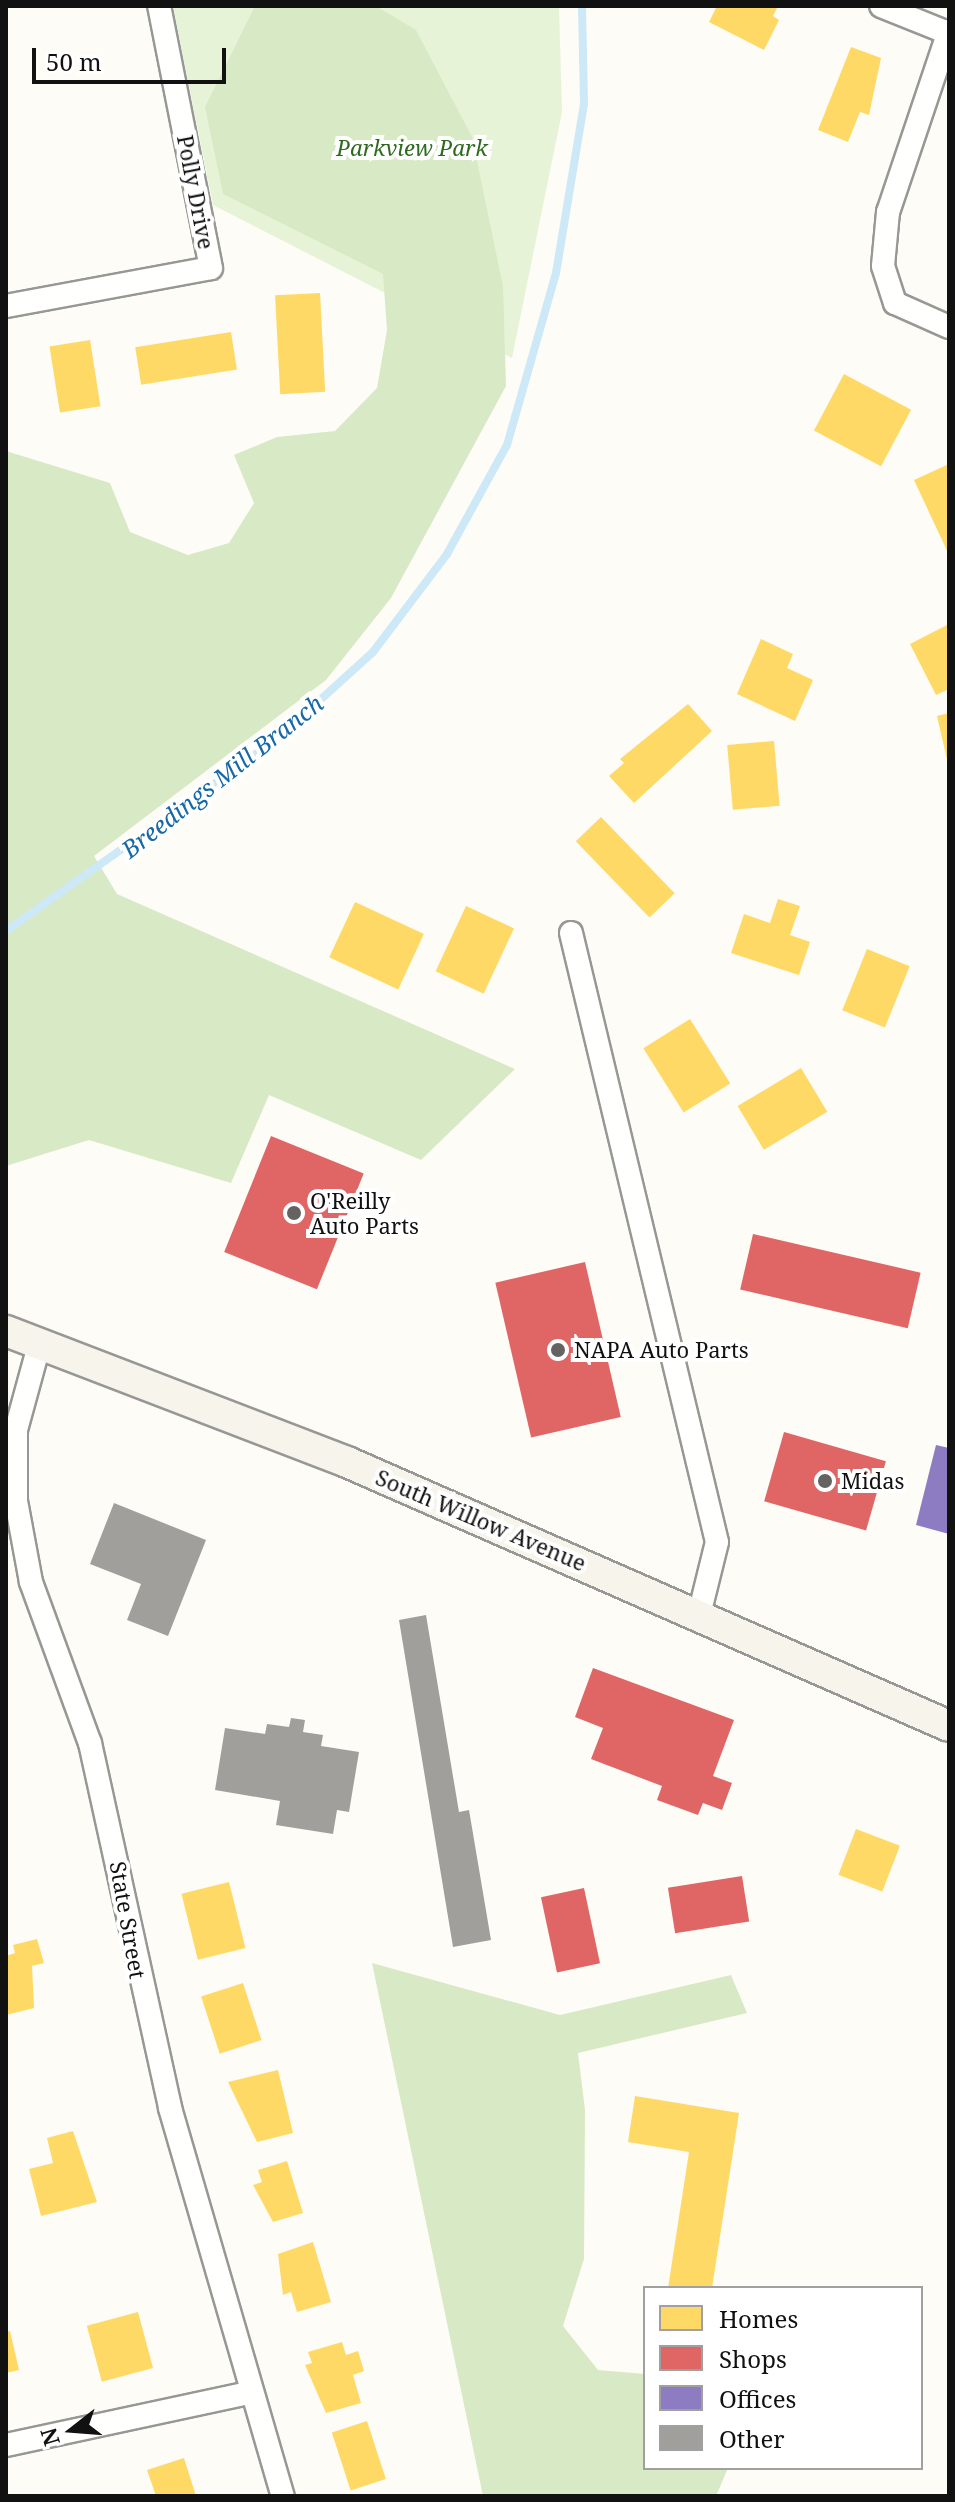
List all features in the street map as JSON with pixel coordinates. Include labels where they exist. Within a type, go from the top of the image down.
[{"type":"main road","name":"South Willow Avenue","points":[[6,1331],[200,1401],[949,1726]]},
{"type":"street","name":"Polly Drive","points":[[6,306],[211,268],[159,6]]},
{"type":"street","points":[[881,6],[949,32],[888,212],[883,266],[895,303],[949,327]]},
{"type":"street","points":[[571,933],[717,1542],[699,1615]]},
{"type":"street","name":"State Street","points":[[40,1342],[16,1430],[16,1501],[31,1582],[90,1743],[137,1978],[249,2393],[283,2496]]},
{"type":"street","points":[[6,2445],[249,2393]]},
{"type":"green space","name":"Parkview Park","points":[[173,6],[559,6],[562,112],[512,358],[213,205]]},
{"type":"green space","points":[[255,6],[376,6],[416,30],[472,137],[503,286],[506,386],[391,598],[326,680],[94,856],[117,894],[515,1069],[421,1160],[269,1095],[231,1183],[89,1140],[6,1166],[6,451],[110,483],[130,532],[188,555],[229,543],[254,503],[234,455],[277,437],[335,431],[377,388],[387,330],[383,274],[223,194],[205,107]]},
{"type":"green space","points":[[372,1963],[560,2015],[731,1975],[747,2013],[578,2053],[585,2110],[584,2259],[563,2326],[598,2370],[643,2374],[643,2470],[727,2470],[716,2496],[483,2496]]},
{"type":"building: Homes","points":[[717,6],[777,8],[773,16],[779,20],[764,50],[709,22]]},
{"type":"building: Homes","points":[[851,47],[881,58],[869,115],[860,112],[848,142],[818,130]]},
{"type":"building: Homes","points":[[320,293],[325,392],[280,394],[275,295]]},
{"type":"building: Homes","points":[[231,332],[237,370],[141,385],[135,347]]},
{"type":"building: Homes","points":[[90,340],[100,406],[60,413],[50,346]]},
{"type":"building: Homes","points":[[844,374],[911,410],[881,466],[814,431]]},
{"type":"building: Homes","points":[[949,464],[949,555],[914,480]]},
{"type":"building: Homes","points":[[949,624],[949,689],[936,695],[910,644]]},
{"type":"building: Homes","points":[[761,639],[793,654],[787,668],[813,680],[795,721],[737,694]]},
{"type":"building: Homes","points":[[688,704],[712,731],[634,803],[609,776],[624,763],[620,759]]},
{"type":"building: Homes","points":[[949,713],[949,764],[948,764],[937,716]]},
{"type":"building: Homes","points":[[774,741],[780,806],[733,810],[727,745]]},
{"type":"building: Homes","points":[[601,817],[675,893],[649,918],[576,841]]},
{"type":"building: Homes","points":[[778,899],[800,906],[790,935],[810,942],[799,975],[731,953],[744,914],[770,923]]},
{"type":"building: Homes","points":[[355,902],[424,934],[398,989],[329,957]]},
{"type":"building: Homes","points":[[466,906],[514,928],[484,994],[436,971]]},
{"type":"building: Homes","points":[[867,949],[910,966],[885,1027],[842,1010]]},
{"type":"building: Homes","points":[[690,1019],[730,1083],[684,1113],[643,1048]]},
{"type":"building: Homes","points":[[801,1068],[827,1112],[764,1150],[738,1106]]},
{"type":"building: Homes","points":[[856,1829],[900,1846],[882,1892],[838,1875]]},
{"type":"building: Homes","points":[[229,1882],[245,1948],[198,1960],[181,1894]]},
{"type":"building: Homes","points":[[37,1939],[44,1963],[32,1966],[34,2008],[6,2015],[6,1956],[15,1953],[13,1945]]},
{"type":"building: Homes","points":[[243,1983],[262,2040],[220,2054],[201,1997]]},
{"type":"building: Homes","points":[[278,2070],[293,2133],[257,2142],[228,2082]]},
{"type":"building: Homes","points":[[635,2096],[739,2113],[712,2286],[668,2286],[689,2152],[628,2142]]},
{"type":"building: Homes","points":[[73,2131],[97,2202],[41,2216],[29,2169],[53,2163],[47,2138]]},
{"type":"building: Homes","points":[[287,2161],[303,2213],[273,2222],[253,2185],[262,2182],[258,2170]]},
{"type":"building: Homes","points":[[313,2242],[331,2302],[297,2312],[291,2292],[283,2295],[278,2254]]},
{"type":"building: Homes","points":[[138,2312],[153,2368],[102,2382],[87,2326]]},
{"type":"building: Homes","points":[[10,2331],[19,2370],[6,2373],[6,2332]]},
{"type":"building: Homes","points":[[342,2342],[346,2355],[358,2351],[364,2371],[353,2375],[361,2403],[326,2413],[305,2365],[312,2363],[308,2352]]},
{"type":"building: Homes","points":[[367,2421],[386,2479],[351,2490],[332,2432]]},
{"type":"building: Homes","points":[[184,2458],[196,2496],[156,2496],[147,2470]]},
{"type":"building: Shops","name":"O'Reilly Auto Parts","points":[[271,1136],[364,1173],[317,1289],[224,1252]]},
{"type":"building: Shops","points":[[753,1234],[921,1273],[908,1328],[740,1290]]},
{"type":"building: Shops","name":"NAPA Auto Parts","points":[[585,1262],[621,1417],[531,1438],[495,1283]]},
{"type":"building: Shops","name":"Midas","points":[[784,1432],[886,1461],[866,1530],[764,1501]]},
{"type":"building: Shops","points":[[593,1668],[734,1720],[713,1776],[732,1783],[722,1810],[703,1803],[698,1815],[657,1800],[662,1786],[591,1759],[603,1728],[575,1717]]},
{"type":"building: Shops","points":[[742,1876],[749,1921],[675,1933],[668,1888]]},
{"type":"building: Shops","points":[[584,1888],[600,1963],[557,1972],[541,1897]]},
{"type":"building: Offices","points":[[936,1445],[949,1448],[949,1534],[916,1525]]},
{"type":"building: Other","points":[[114,1503],[206,1540],[168,1636],[127,1620],[141,1584],[90,1564]]},
{"type":"building: Other","points":[[426,1615],[459,1812],[469,1810],[491,1940],[453,1947],[399,1620]]},
{"type":"building: Other","points":[[291,1718],[305,1720],[303,1732],[323,1735],[321,1746],[359,1752],[349,1812],[337,1810],[333,1834],[276,1825],[280,1801],[215,1790],[225,1728],[265,1734],[267,1724],[289,1727]]},
{"type":"waterway","name":"Breedings Mill Branch","points":[[6,931],[276,740],[373,652],[447,554],[507,445],[556,273],[584,103],[582,6]]},
{"type":"place","name":"O'Reilly Auto Parts","points":[[294,1213]]},
{"type":"place","name":"NAPA Auto Parts","points":[[558,1350]]},
{"type":"place","name":"Midas","points":[[825,1481]]}]
